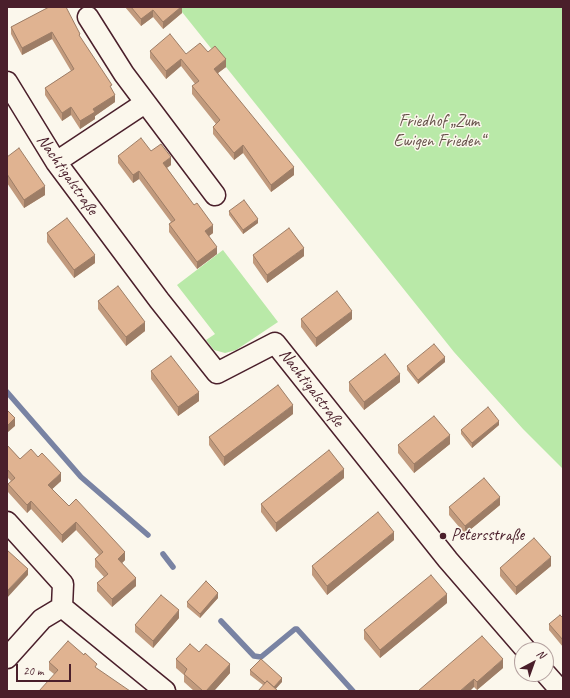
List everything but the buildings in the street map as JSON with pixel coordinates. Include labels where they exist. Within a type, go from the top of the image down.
[{"type":"street","points":[[88,17],[124,74],[215,195]]},
{"type":"street","name":"Nachtigalstraße","points":[[7,82],[56,162],[159,300],[217,373],[275,343],[448,560],[519,642]]},
{"type":"street","points":[[56,162],[145,103]]},
{"type":"street","points":[[7,522],[63,584],[62,607]]},
{"type":"street","points":[[7,658],[42,619],[62,607]]},
{"type":"street","points":[[62,607],[164,691]]},
{"type":"street","points":[[553,682],[561,691]]},
{"type":"green space","name":"Friedhof „Zum Ewigen Frieden“","points":[[178,7],[563,7],[563,469],[523,429],[454,352]]},
{"type":"green space","points":[[223,250],[278,322],[236,350],[225,353],[214,350],[206,340],[215,334],[177,285]]},
{"type":"waterway","points":[[7,392],[81,477],[148,535]]},
{"type":"waterway","points":[[163,554],[173,567]]},
{"type":"waterway","points":[[221,621],[254,656],[261,657],[295,629],[297,629],[353,691]]},
{"type":"place","name":"Petersstraße","points":[[443,536]]}]
